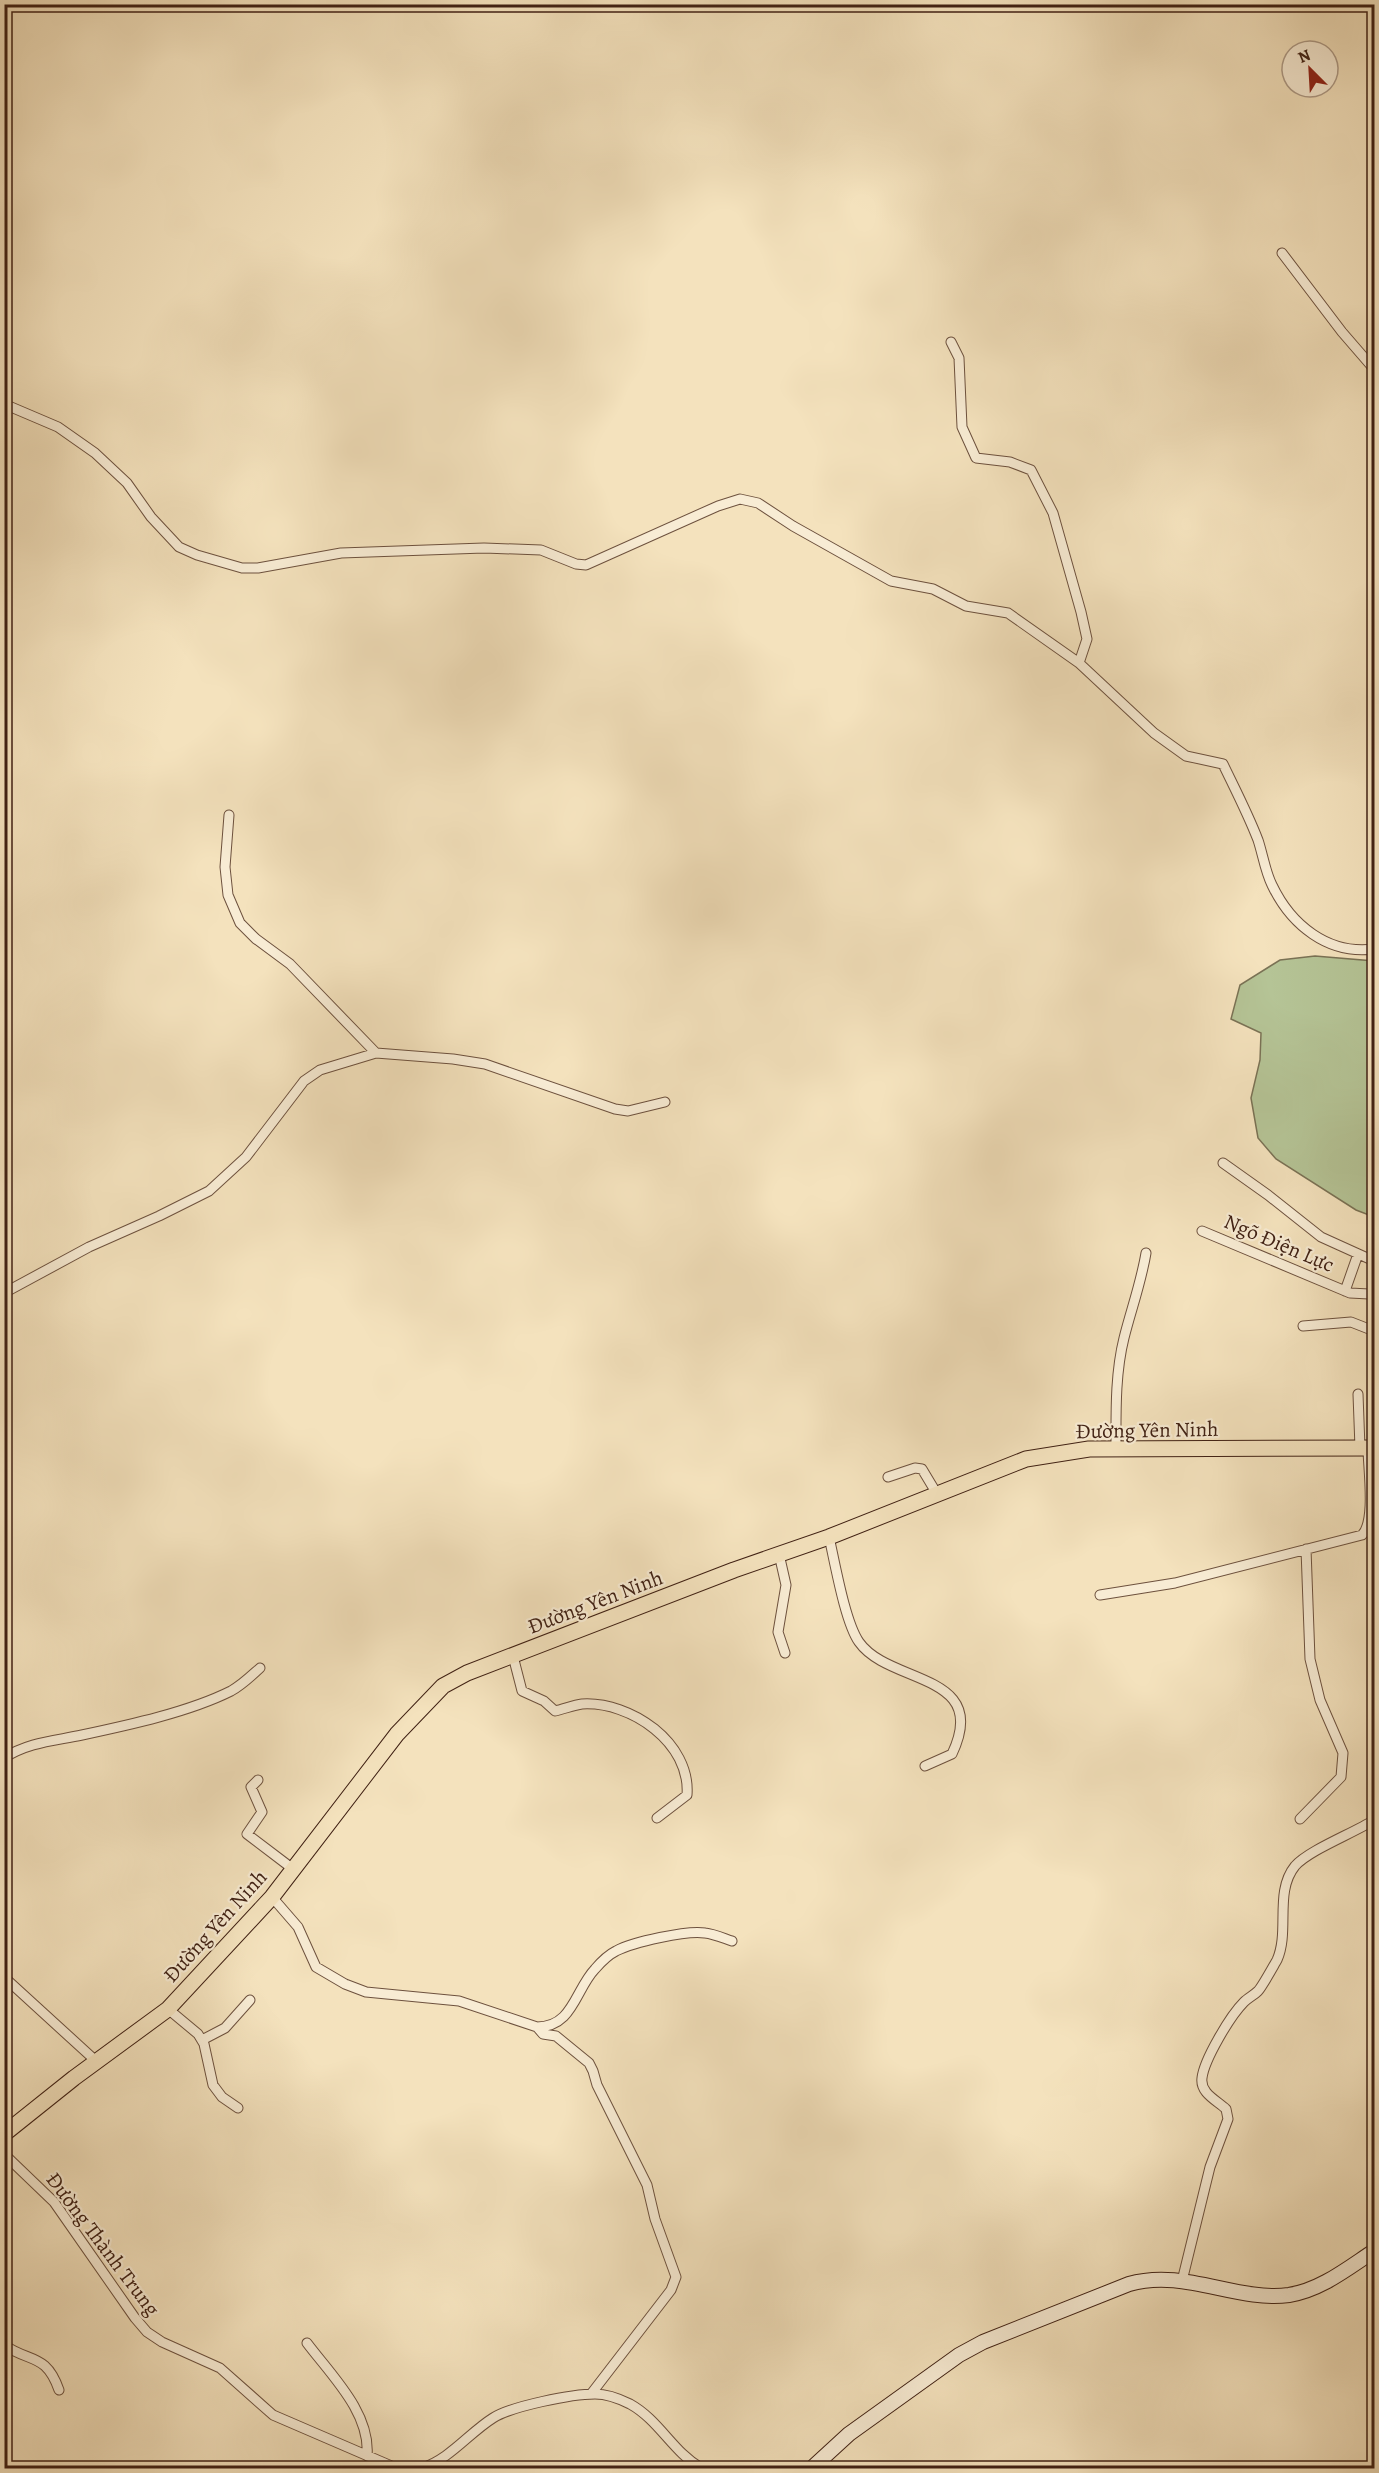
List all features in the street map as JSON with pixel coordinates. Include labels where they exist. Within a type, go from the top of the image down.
[{"type":"main road","name":"Đường Yên Ninh","points":[[4,2134],[168,2008],[272,1897],[397,1734],[443,1686],[467,1673],[829,1537],[1026,1459],[1089,1449],[1367,1448]]},
{"type":"street","points":[[1282,253],[1342,332],[1374,369]]},
{"type":"street","points":[[951,342],[959,358],[962,427],[976,458],[1010,462],[1031,470],[1053,513],[1058,537],[1067,557],[1087,639],[1079,663]]},
{"type":"street","points":[[4,404],[58,427],[90,449],[128,483],[151,517],[179,547],[197,555],[242,568],[270,566],[341,553],[483,549],[541,550],[576,564],[586,565],[718,506],[740,500],[758,503],[792,526],[891,581],[933,589],[966,606],[1008,613],[1079,663],[1154,733],[1186,756],[1223,764],[1258,840],[1272,885],[1298,923],[1328,945],[1374,949]]},
{"type":"street","points":[[229,815],[225,867],[228,895],[240,923],[256,939],[290,964],[376,1053]]},
{"type":"street","points":[[4,1293],[89,1247],[209,1191],[246,1157],[304,1081],[321,1070],[376,1053],[485,1064],[628,1111],[665,1102]]},
{"type":"street","points":[[1223,1163],[1321,1237],[1374,1261]]},
{"type":"street","name":"Ngõ Điện Lực","points":[[1202,1231],[1344,1291],[1369,1294],[1374,1298]]},
{"type":"street","points":[[1116,1449],[1115,1403],[1123,1340],[1136,1301],[1146,1253]]},
{"type":"street","points":[[1344,1291],[1358,1254]]},
{"type":"street","points":[[1303,1326],[1351,1322],[1374,1331]]},
{"type":"street","points":[[1100,1596],[1175,1583],[1357,1537],[1371,1530],[1367,1448],[1359,1394]]},
{"type":"street","points":[[888,1477],[915,1468],[922,1469],[938,1494]]},
{"type":"street","points":[[829,1537],[850,1622],[858,1641],[878,1659],[942,1688],[957,1705],[960,1725],[952,1754],[925,1766]]},
{"type":"street","points":[[1300,1819],[1341,1778],[1343,1753],[1320,1700],[1310,1659],[1306,1549]]},
{"type":"street","points":[[779,1554],[786,1585],[778,1632],[785,1653]]},
{"type":"street","points":[[513,1656],[522,1691],[544,1701],[555,1711],[583,1704],[608,1707],[643,1720],[671,1745],[678,1755],[687,1795],[657,1818]]},
{"type":"street","points":[[4,1758],[16,1750],[35,1743],[80,1736],[181,1710],[232,1691],[260,1668]]},
{"type":"street","points":[[258,1780],[252,1787],[252,1791],[262,1812],[247,1834],[293,1869]]},
{"type":"street","points":[[1182,2281],[1210,2167],[1228,2119],[1226,2109],[1209,2096],[1202,2086],[1207,2058],[1237,2011],[1260,1990],[1276,1962],[1281,1947],[1285,1887],[1291,1871],[1302,1860],[1374,1820]]},
{"type":"street","points":[[272,1897],[298,1928],[316,1967],[345,1984],[366,1992],[459,2001],[537,2027],[550,2026],[565,2017],[593,1971],[608,1956],[623,1948],[687,1932],[705,1932],[732,1941]]},
{"type":"street","points":[[4,1977],[97,2062]]},
{"type":"street","points":[[202,2040],[220,2032],[250,2000]]},
{"type":"street","points":[[168,2008],[198,2034],[202,2040],[213,2085],[222,2097],[238,2108]]},
{"type":"street","points":[[537,2027],[543,2034],[556,2036],[589,2062],[647,2185],[655,2219],[676,2277],[671,2290],[591,2394]]},
{"type":"street","name":"Đường Thành Trung","points":[[4,2154],[48,2194],[147,2332],[162,2342],[220,2368],[273,2415],[396,2469]]},
{"type":"street","points":[[812,2469],[849,2434],[972,2348],[1129,2284],[1160,2279],[1269,2296],[1290,2295],[1325,2283],[1374,2251]]},
{"type":"street","points":[[307,2343],[360,2417],[368,2441],[367,2456]]},
{"type":"street","points":[[4,2345],[45,2365],[54,2377],[59,2390]]},
{"type":"street","points":[[422,2469],[434,2463],[491,2419],[508,2410],[591,2394],[619,2399],[638,2409],[680,2453],[701,2469]]},
{"type":"green space","points":[[1315,956],[1374,961],[1374,1217],[1356,1210],[1276,1159],[1258,1138],[1251,1098],[1260,1060],[1261,1033],[1231,1019],[1240,985],[1280,960]]}]
